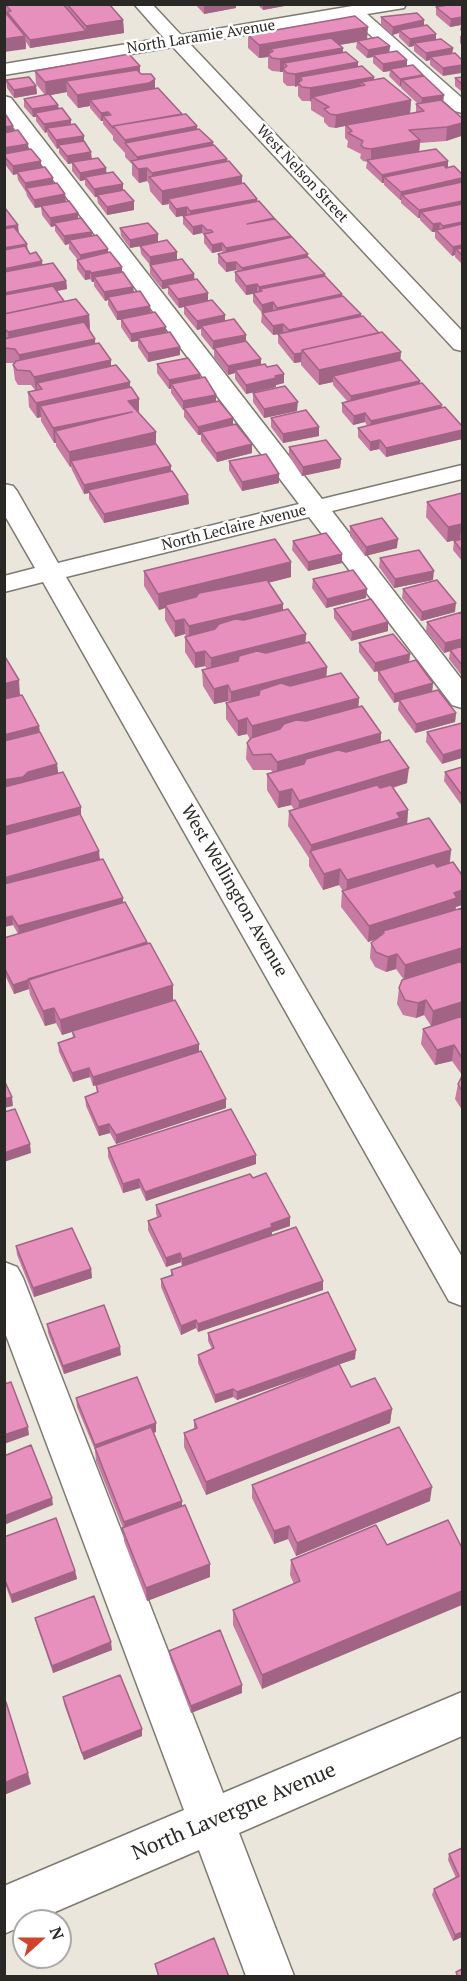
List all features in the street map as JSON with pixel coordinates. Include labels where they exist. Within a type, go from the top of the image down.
[{"type":"street","name":"West Nelson Street","points":[[142,4],[462,344]]},
{"type":"street","name":"North Laramie Avenue","points":[[4,70],[398,4]]},
{"type":"street","points":[[354,12],[462,107]]},
{"type":"street","points":[[4,102],[318,507],[462,699]]},
{"type":"street","name":"North Leclaire Avenue","points":[[4,584],[462,471]]},
{"type":"street","name":"West Wellington Avenue","points":[[4,491],[462,1290]]},
{"type":"street","points":[[4,1278],[270,1977]]},
{"type":"street","name":"North Lavergne Avenue","points":[[4,1910],[462,1714]]},
{"type":"building","points":[[5,4],[63,4],[86,31],[30,40],[7,12],[11,11]]},
{"type":"building","points":[[67,4],[109,4],[123,20],[86,26]]},
{"type":"building","points":[[462,4],[462,17],[451,19],[436,7]]},
{"type":"building","points":[[4,11],[25,36],[4,39]]},
{"type":"building","points":[[417,13],[424,20],[393,27],[381,17]]},
{"type":"building","points":[[355,16],[368,27],[259,45],[248,35]]},
{"type":"building","points":[[427,25],[436,34],[410,39],[399,30]]},
{"type":"building","points":[[378,37],[390,46],[368,50],[357,41]]},
{"type":"building","points":[[331,38],[343,48],[280,59],[272,58],[268,54],[273,51],[270,49]]},
{"type":"building","points":[[441,39],[453,48],[426,53],[414,43]]},
{"type":"building","points":[[397,51],[407,60],[383,64],[373,55]]},
{"type":"building","points":[[346,52],[358,62],[295,74],[287,73],[283,69],[287,66],[284,63]]},
{"type":"building","points":[[455,53],[462,60],[462,65],[443,68],[430,57]]},
{"type":"building","points":[[129,54],[140,66],[45,82],[35,71]]},
{"type":"building","points":[[413,65],[423,75],[400,79],[390,69]]},
{"type":"building","points":[[362,66],[374,77],[310,88],[302,87],[298,83],[302,80],[300,77]]},
{"type":"building","points":[[137,70],[141,74],[151,74],[155,79],[149,83],[77,95],[66,81]]},
{"type":"building","points":[[424,76],[444,95],[422,98],[402,80]]},
{"type":"building","points":[[29,77],[36,86],[14,90],[6,80]]},
{"type":"building","points":[[462,77],[462,84],[455,78]]},
{"type":"building","points":[[384,78],[411,100],[336,115],[330,114],[324,109],[329,107],[312,97],[365,85],[361,82]]},
{"type":"building","points":[[158,88],[182,114],[113,126],[113,128],[103,116],[111,115],[108,112],[101,113],[90,100]]},
{"type":"building","points":[[49,94],[58,105],[32,109],[24,99]]},
{"type":"building","points":[[441,100],[462,118],[462,123],[447,127],[409,130],[420,140],[371,149],[364,148],[361,145],[363,141],[348,133],[352,131],[346,125],[424,111],[416,104]]},
{"type":"building","points":[[62,108],[71,120],[44,124],[35,113]]},
{"type":"building","points":[[186,114],[197,126],[125,140],[113,126]]},
{"type":"building","points":[[4,115],[6,115],[13,126],[4,127]]},
{"type":"building","points":[[75,124],[84,136],[56,140],[47,128]]},
{"type":"building","points":[[199,129],[213,142],[137,157],[125,143]]},
{"type":"building","points":[[18,130],[28,144],[4,148],[4,133]]},
{"type":"building","points":[[84,141],[91,152],[67,156],[58,145]]},
{"type":"building","points":[[214,145],[227,159],[152,173],[147,168],[138,169],[131,161]]},
{"type":"building","points":[[31,149],[41,161],[13,166],[4,156],[4,154]]},
{"type":"building","points":[[436,149],[448,161],[382,175],[367,160]]},
{"type":"building","points":[[98,158],[106,168],[80,173],[72,162]]},
{"type":"building","points":[[229,161],[242,176],[162,191],[149,177]]},
{"type":"building","points":[[444,165],[446,168],[454,166],[462,174],[462,178],[401,192],[384,177]]},
{"type":"building","points":[[45,167],[53,178],[25,183],[17,172]]},
{"type":"building","points":[[113,172],[123,184],[94,189],[85,177]]},
{"type":"building","points":[[462,182],[462,201],[419,210],[402,195]]},
{"type":"building","points":[[57,183],[65,194],[34,200],[26,188]]},
{"type":"building","points":[[244,183],[257,199],[190,211],[187,207],[176,209],[168,199]]},
{"type":"building","points":[[124,190],[134,201],[107,207],[97,195]]},
{"type":"building","points":[[69,201],[78,213],[50,218],[41,206]]},
{"type":"building","points":[[259,201],[274,218],[247,224],[275,219],[291,236],[226,248],[222,243],[212,245],[204,234],[213,232],[211,230],[207,230],[202,225],[193,227],[183,216]]},
{"type":"building","points":[[462,204],[462,222],[443,226],[440,223],[433,224],[421,212]]},
{"type":"building","points":[[5,208],[18,225],[4,227]]},
{"type":"building","points":[[81,218],[92,232],[64,236],[54,223]]},
{"type":"building","points":[[148,223],[158,234],[130,240],[120,228]]},
{"type":"building","points":[[462,224],[462,245],[453,247],[436,230]]},
{"type":"building","points":[[14,227],[27,244],[4,248],[4,229]]},
{"type":"building","points":[[97,235],[108,249],[80,255],[69,240]]},
{"type":"building","points":[[292,237],[308,254],[242,268],[236,262],[226,263],[218,254]]},
{"type":"building","points":[[167,240],[177,252],[150,257],[140,246]]},
{"type":"building","points":[[25,246],[30,254],[36,252],[42,261],[4,269],[4,250]]},
{"type":"building","points":[[110,252],[122,267],[91,273],[85,271],[77,260]]},
{"type":"building","points":[[308,257],[325,274],[259,287],[257,284],[246,286],[235,272]]},
{"type":"building","points":[[182,259],[194,274],[162,281],[150,265]]},
{"type":"building","points":[[53,263],[66,281],[4,293],[4,272]]},
{"type":"building","points":[[123,272],[133,287],[104,292],[94,277]]},
{"type":"building","points":[[325,276],[342,294],[277,308],[273,302],[262,305],[253,293],[262,291],[260,289]]},
{"type":"building","points":[[197,279],[208,293],[178,299],[167,285]]},
{"type":"building","points":[[53,286],[64,301],[4,314],[4,295]]},
{"type":"building","points":[[140,291],[150,306],[117,312],[108,297]]},
{"type":"building","points":[[343,296],[361,314],[289,330],[283,324],[273,326],[262,313]]},
{"type":"building","points":[[76,299],[89,315],[8,332],[4,328],[4,314]]},
{"type":"building","points":[[212,300],[225,315],[197,321],[184,306]]},
{"type":"building","points":[[155,312],[166,327],[131,334],[121,319]]},
{"type":"building","points":[[363,316],[379,333],[302,350],[302,353],[294,354],[278,334]]},
{"type":"building","points":[[234,319],[246,335],[213,341],[201,326]]},
{"type":"building","points":[[84,322],[95,339],[19,355],[15,349],[4,348],[4,339]]},
{"type":"building","points":[[170,332],[180,347],[148,353],[138,338]]},
{"type":"building","points":[[382,332],[401,352],[319,370],[302,350]]},
{"type":"building","points":[[246,341],[261,359],[228,366],[214,348]]},
{"type":"building","points":[[99,343],[111,360],[34,377],[30,371],[17,370],[13,365],[16,361]]},
{"type":"building","points":[[188,358],[200,374],[169,380],[157,364]]},
{"type":"building","points":[[401,360],[420,381],[351,396],[333,376]]},
{"type":"building","points":[[265,364],[267,367],[277,365],[284,374],[246,385],[235,370]]},
{"type":"building","points":[[116,365],[130,382],[36,403],[28,392],[42,389],[37,383]]},
{"type":"building","points":[[205,377],[216,395],[183,401],[171,384]]},
{"type":"building","points":[[422,383],[442,405],[371,421],[365,413],[354,416],[342,403]]},
{"type":"building","points":[[285,386],[298,402],[264,409],[253,393]]},
{"type":"building","points":[[131,387],[139,399],[128,401],[156,432],[69,452],[55,431],[132,412],[53,428],[40,406]]},
{"type":"building","points":[[219,401],[233,418],[198,427],[184,408]]},
{"type":"building","points":[[445,407],[462,426],[462,430],[386,448],[380,440],[370,442],[358,428]]},
{"type":"building","points":[[306,410],[319,427],[283,434],[271,418]]},
{"type":"building","points":[[236,424],[252,444],[216,453],[201,432]]},
{"type":"building","points":[[326,440],[341,459],[303,467],[289,447]]},
{"type":"building","points":[[156,444],[171,466],[84,485],[71,461]]},
{"type":"building","points":[[266,454],[279,474],[242,482],[229,461]]},
{"type":"building","points":[[172,471],[188,495],[104,514],[88,490]]},
{"type":"building","points":[[462,493],[462,524],[448,527],[427,502]]},
{"type":"building","points":[[382,518],[398,539],[366,547],[350,526]]},
{"type":"building","points":[[326,533],[342,554],[308,562],[293,541]]},
{"type":"building","points":[[275,539],[291,562],[158,594],[144,571]]},
{"type":"building","points":[[462,539],[462,551],[454,541]]},
{"type":"building","points":[[419,550],[434,571],[395,579],[380,558]]},
{"type":"building","points":[[353,570],[367,589],[327,599],[313,579]]},
{"type":"building","points":[[267,580],[283,604],[189,626],[184,619],[175,621],[165,605],[196,597],[199,593]]},
{"type":"building","points":[[437,580],[456,603],[422,612],[403,589]]},
{"type":"building","points":[[371,599],[388,622],[352,632],[334,609]]},
{"type":"building","points":[[288,609],[306,634],[211,658],[205,651],[195,653],[185,637],[215,629],[219,624],[235,619],[244,620]]},
{"type":"building","points":[[462,612],[462,639],[445,643],[427,622]]},
{"type":"building","points":[[393,634],[410,654],[375,663],[359,643]]},
{"type":"building","points":[[309,642],[327,667],[231,692],[228,685],[214,689],[202,670],[238,661],[239,656],[257,651],[266,653]]},
{"type":"building","points":[[462,646],[462,665],[450,650]]},
{"type":"building","points":[[4,655],[19,680],[4,684]]},
{"type":"building","points":[[416,660],[433,683],[394,694],[378,671]]},
{"type":"building","points":[[341,673],[359,698],[252,726],[247,718],[238,721],[226,703],[259,695],[260,690],[281,683],[290,686]]},
{"type":"building","points":[[438,690],[456,713],[416,724],[399,700]]},
{"type":"building","points":[[22,695],[39,726],[4,735],[4,699]]},
{"type":"building","points":[[362,706],[381,733],[277,762],[271,754],[253,755],[247,743],[251,738],[280,729],[284,724],[296,720],[306,721]]},
{"type":"building","points":[[462,723],[462,749],[443,755],[427,732]]},
{"type":"building","points":[[40,732],[57,764],[28,772],[23,777],[4,780],[4,741]]},
{"type":"building","points":[[389,740],[409,768],[299,801],[292,789],[279,792],[267,774],[304,764],[306,759],[338,750],[346,752]]},
{"type":"building","points":[[462,767],[462,795],[445,772]]},
{"type":"building","points":[[63,772],[81,807],[4,827],[4,787]]},
{"type":"building","points":[[377,785],[380,788],[391,785],[408,810],[397,813],[400,818],[311,845],[289,811]]},
{"type":"building","points":[[80,814],[99,851],[4,878],[4,835]]},
{"type":"building","points":[[429,818],[451,850],[347,880],[340,869],[324,874],[310,851]]},
{"type":"building","points":[[103,859],[123,898],[18,926],[12,916],[4,918],[4,884]]},
{"type":"building","points":[[453,862],[462,875],[462,890],[454,893],[457,898],[369,926],[342,891],[434,863],[437,867]]},
{"type":"building","points":[[125,902],[147,942],[13,985],[4,967],[4,938]]},
{"type":"building","points":[[462,908],[462,948],[405,965],[397,954],[388,957],[376,952],[371,943],[384,933],[383,931]]},
{"type":"building","points":[[150,943],[173,985],[60,1020],[54,1008],[43,1011],[28,979]]},
{"type":"building","points":[[462,961],[462,1002],[433,1011],[426,1000],[418,1003],[405,1000],[399,988],[402,980]]},
{"type":"building","points":[[175,1000],[199,1044],[93,1077],[89,1068],[72,1073],[58,1043],[75,1037],[72,1031]]},
{"type":"building","points":[[462,1016],[462,1058],[454,1045],[437,1050],[423,1029]]},
{"type":"building","points":[[201,1051],[226,1099],[116,1135],[109,1124],[98,1127],[85,1097],[98,1092],[96,1085]]},
{"type":"building","points":[[462,1076],[462,1091],[458,1084]]},
{"type":"building","points":[[4,1080],[12,1097],[4,1099]]},
{"type":"building","points":[[15,1109],[30,1144],[4,1153],[4,1112]]},
{"type":"building","points":[[231,1109],[256,1155],[145,1192],[139,1179],[123,1184],[108,1148]]},
{"type":"building","points":[[266,1173],[290,1217],[271,1224],[272,1227],[182,1259],[180,1253],[166,1258],[148,1221],[161,1216],[156,1205],[250,1174],[253,1178]]},
{"type":"building","points":[[296,1227],[323,1281],[198,1324],[196,1320],[181,1326],[161,1279],[173,1275],[171,1270]]},
{"type":"building","points":[[72,1228],[91,1269],[33,1288],[16,1246]]},
{"type":"building","points":[[328,1292],[356,1350],[237,1392],[233,1389],[215,1395],[198,1355],[214,1348],[208,1333]]},
{"type":"building","points":[[104,1305],[120,1347],[63,1366],[47,1324]]},
{"type":"building","points":[[339,1364],[351,1387],[375,1378],[392,1409],[206,1482],[184,1433],[197,1428],[194,1420]]},
{"type":"building","points":[[137,1377],[156,1423],[95,1445],[76,1398]]},
{"type":"building","points":[[11,1382],[28,1427],[4,1435],[4,1384]]},
{"type":"building","points":[[151,1427],[182,1501],[124,1522],[95,1448]]},
{"type":"building","points":[[399,1427],[432,1487],[297,1543],[289,1526],[274,1531],[252,1485]]},
{"type":"building","points":[[31,1445],[52,1498],[4,1516],[4,1456]]},
{"type":"building","points":[[185,1505],[210,1564],[146,1588],[122,1528]]},
{"type":"building","points":[[56,1518],[75,1571],[11,1595],[4,1578],[4,1537]]},
{"type":"building","points":[[448,1520],[462,1548],[462,1591],[262,1675],[233,1610],[300,1581],[291,1560],[376,1525],[387,1545]]},
{"type":"building","points":[[94,1596],[111,1642],[52,1666],[35,1618]]},
{"type":"building","points":[[220,1630],[242,1685],[191,1706],[169,1651]]},
{"type":"building","points":[[120,1675],[142,1729],[82,1753],[63,1697]]},
{"type":"building","points":[[6,1702],[28,1773],[4,1783],[4,1703]]},
{"type":"building","points":[[462,1848],[462,1932],[455,1935],[434,1889],[459,1876],[449,1854]]},
{"type":"building","points":[[214,1938],[229,1977],[159,1977],[155,1964]]},
{"type":"building","points":[[462,1969],[462,1977],[458,1977],[456,1972]]}]
